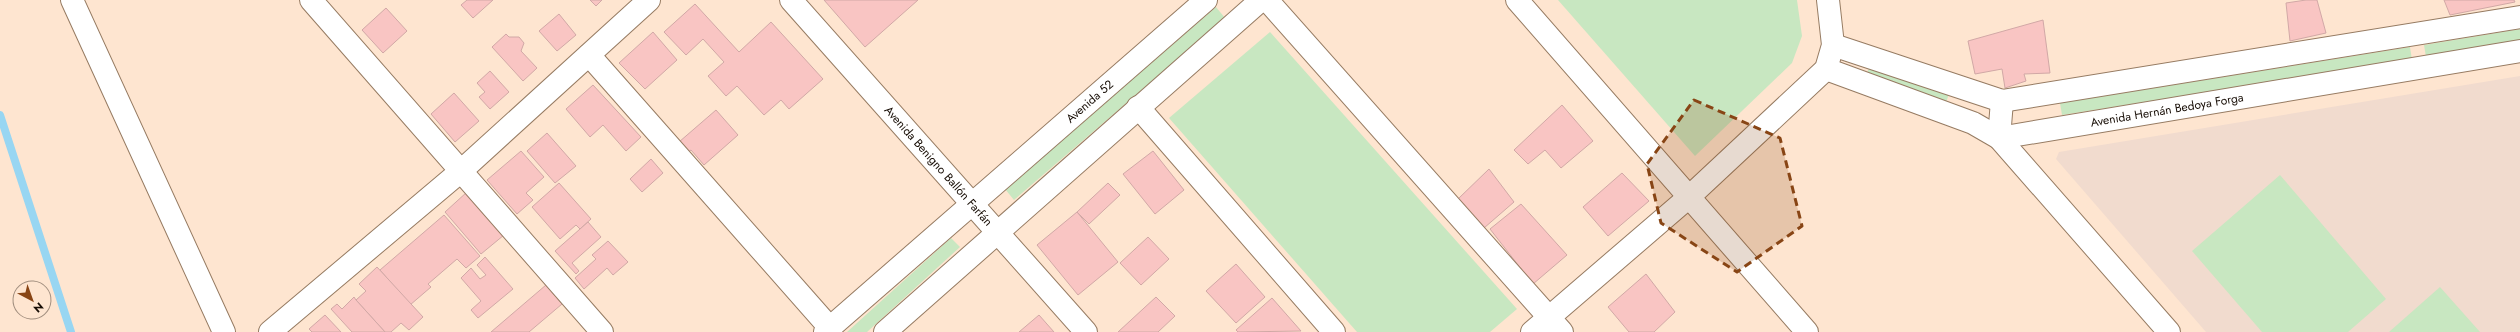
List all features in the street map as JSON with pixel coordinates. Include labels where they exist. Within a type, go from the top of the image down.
[{"type":"street","points":[[72,0],[224,332]]},
{"type":"street","points":[[311,0],[602,332]]},
{"type":"street","points":[[270,332],[461,171],[649,0]]},
{"type":"street","name":"Avenida Benigno Ballón Farfán","points":[[792,0],[1086,332]]},
{"type":"street","name":"Avenida 52","points":[[828,330],[972,202],[1206,0]]},
{"type":"street","points":[[884,332],[1138,107],[1262,0]]},
{"type":"street","points":[[1267,0],[1556,325]]},
{"type":"street","points":[[1517,0],[1807,332]]},
{"type":"street","points":[[1532,332],[1556,325],[1689,197],[1826,69],[1834,45],[1828,0]]},
{"type":"street","points":[[1834,45],[2002,101],[2520,17]]},
{"type":"street","name":"Avenida Hernán Bedoya Forga","points":[[1999,138],[2520,50]]},
{"type":"street","points":[[589,55],[828,330]]},
{"type":"street","points":[[1826,69],[1973,123],[1999,138],[2169,332]]},
{"type":"street","points":[[1999,138],[2002,101]]},
{"type":"street","points":[[1138,107],[1334,332]]},
{"type":"highlighted area","points":[[1694,100],[1780,138],[1802,226],[1737,272],[1661,223],[1647,164]]},
{"type":"shaded area","points":[[2520,76],[2520,332],[2206,332],[2056,159],[2059,152]]},
{"type":"green space","points":[[1558,0],[1797,0],[1802,36],[1792,63],[1695,156]]},
{"type":"green space","points":[[1216,7],[1225,18],[1014,200],[1005,189]]},
{"type":"green space","points":[[2520,29],[2520,42],[2426,57],[2424,45]]},
{"type":"green space","points":[[1270,32],[1517,309],[1490,332],[1357,332],[1169,118]]},
{"type":"green space","points":[[2410,47],[2412,60],[2062,115],[2060,103]]},
{"type":"green space","points":[[1870,65],[1949,94],[1945,105],[1866,76]]},
{"type":"green space","points":[[2280,175],[2386,299],[2348,332],[2262,332],[2192,251]]},
{"type":"green space","points":[[951,238],[960,247],[867,332],[847,332]]},
{"type":"green space","points":[[2440,287],[2480,332],[2389,332]]},
{"type":"building","points":[[467,0],[493,0],[473,18],[461,5]]},
{"type":"building","points":[[590,0],[602,0],[596,6]]},
{"type":"building","points":[[824,0],[918,0],[865,47]]},
{"type":"building","points":[[2317,0],[2326,33],[2290,41],[2286,3]]},
{"type":"building","points":[[2444,0],[2514,0],[2515,2],[2450,15]]},
{"type":"building","points":[[695,4],[739,52],[771,22],[823,79],[789,109],[781,100],[764,115],[737,86],[726,96],[708,76],[724,62],[703,39],[686,55],[664,32]]},
{"type":"building","points":[[386,8],[407,31],[383,53],[362,30]]},
{"type":"building","points":[[559,14],[576,35],[557,51],[539,31]]},
{"type":"building","points":[[2043,20],[2050,73],[2024,74],[2026,81],[2005,88],[2002,69],[1975,74],[1968,41]]},
{"type":"building","points":[[653,32],[677,60],[645,89],[619,63]]},
{"type":"building","points":[[506,34],[509,37],[519,37],[524,43],[521,51],[537,68],[523,81],[492,47]]},
{"type":"building","points":[[490,71],[509,92],[490,109],[479,97],[485,92],[477,83]]},
{"type":"building","points":[[593,85],[641,137],[626,151],[603,125],[590,137],[566,109]]},
{"type":"building","points":[[454,93],[479,121],[455,142],[431,114]]},
{"type":"building","points":[[1562,105],[1593,141],[1561,168],[1545,150],[1528,164],[1514,150]]},
{"type":"building","points":[[716,110],[738,135],[704,165],[691,150],[688,152],[679,142]]},
{"type":"building","points":[[547,133],[576,166],[555,183],[527,151]]},
{"type":"building","points":[[521,151],[544,177],[526,193],[533,200],[517,214],[487,180]]},
{"type":"building","points":[[1153,151],[1184,190],[1155,214],[1123,174]]},
{"type":"building","points":[[651,159],[663,173],[642,192],[630,179]]},
{"type":"building","points":[[1489,169],[1514,202],[1484,228],[1458,199]]},
{"type":"building","points":[[1622,173],[1649,201],[1608,236],[1583,207]]},
{"type":"building","points":[[559,183],[591,219],[580,229],[576,225],[560,239],[532,207]]},
{"type":"building","points":[[1108,183],[1120,195],[1089,224],[1077,212]]},
{"type":"building","points":[[467,192],[504,235],[481,254],[445,212]]},
{"type":"building","points":[[1521,204],[1567,255],[1533,284],[1490,229]]},
{"type":"building","points":[[1077,212],[1118,262],[1078,295],[1037,245]]},
{"type":"building","points":[[444,215],[480,256],[466,268],[457,259],[428,284],[431,287],[410,305],[380,270]]},
{"type":"building","points":[[588,222],[601,237],[572,263],[579,271],[576,274],[555,251]]},
{"type":"building","points":[[1148,237],[1169,259],[1141,285],[1120,263]]},
{"type":"building","points":[[608,241],[628,262],[613,275],[607,268],[584,289],[575,278],[596,259],[592,255]]},
{"type":"building","points":[[485,257],[513,289],[478,318],[471,310],[481,301],[461,278],[471,268],[480,279],[486,275],[477,265]]},
{"type":"building","points":[[1236,264],[1265,297],[1236,323],[1206,291]]},
{"type":"building","points":[[377,267],[423,317],[409,330],[401,323],[391,332],[385,332],[356,300],[366,291],[359,284]]},
{"type":"building","points":[[1646,274],[1675,312],[1654,332],[1629,332],[1608,307]]},
{"type":"building","points":[[546,285],[562,304],[529,332],[491,332]]},
{"type":"building","points":[[354,297],[385,332],[352,332],[331,309],[337,304],[342,309]]},
{"type":"building","points":[[1156,297],[1175,316],[1158,332],[1118,332]]},
{"type":"building","points":[[1272,298],[1301,331],[1238,332],[1236,330]]},
{"type":"building","points":[[325,315],[341,332],[312,332],[309,329]]},
{"type":"building","points":[[1039,315],[1054,332],[1019,332]]},
{"type":"waterway","points":[[0,115],[71,332]]}]
